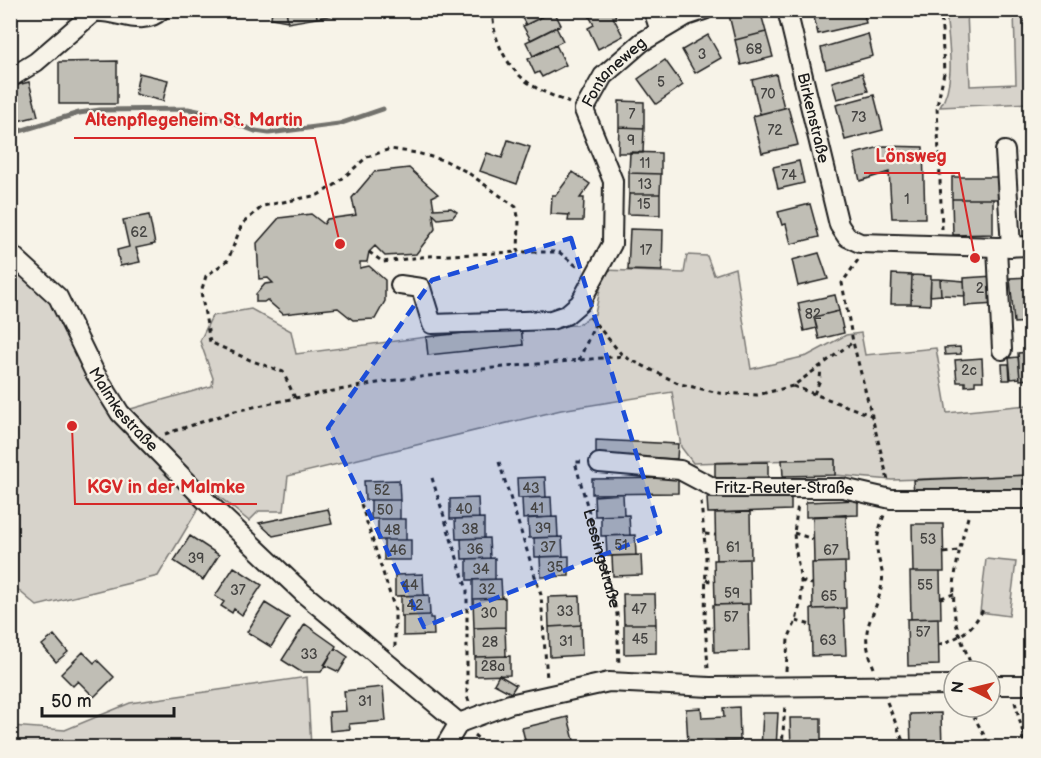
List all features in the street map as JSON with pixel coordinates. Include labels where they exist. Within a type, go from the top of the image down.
[{"type":"street","points":[[10,78],[36,62],[94,12],[105,10],[129,18],[147,18],[157,15],[161,10]]},
{"type":"street","points":[[652,10],[660,31]]},
{"type":"street","name":"Fontaneweg","points":[[580,303],[612,244],[614,181],[584,110],[603,76],[642,42],[686,16],[704,10]]},
{"type":"street","name":"Birkenstraße","points":[[787,10],[839,225],[847,237],[869,244]]},
{"type":"street","points":[[1002,350],[1005,151]]},
{"type":"street","points":[[869,244],[1030,246]]},
{"type":"street","name":"Malmkestraße","points":[[10,253],[58,297],[95,373],[120,412],[198,493],[303,593],[395,669],[466,720]]},
{"type":"street","points":[[400,285],[421,288],[432,324],[551,320],[566,315],[580,303]]},
{"type":"street","name":"Fritz-Reuter-Straße","points":[[599,463],[680,470],[714,488],[843,488],[891,500],[1030,499]]},
{"type":"street","points":[[444,747],[466,720],[510,704],[609,682],[710,687],[942,685]]},
{"type":"street","points":[[1002,685],[1030,685]]},
{"type":"path","points":[[493,10],[492,20],[500,48],[513,69],[527,83],[584,110]]},
{"type":"path","points":[[941,10],[944,73],[937,106],[942,246]]},
{"type":"path","points":[[295,398],[282,372],[210,342],[201,292],[206,276],[228,260],[242,224],[263,206],[318,195],[335,185],[367,157],[390,149],[417,153],[446,161],[467,172],[516,207],[519,221],[518,252]]},
{"type":"path","points":[[869,244],[842,283],[853,342],[873,416],[891,500],[879,529],[876,545],[883,582],[869,618],[866,636],[867,651],[903,741],[901,747]]},
{"type":"path","points":[[369,252],[382,262],[429,256],[559,252],[591,279]]},
{"type":"path","points":[[580,303],[623,356],[680,384],[719,393],[757,395],[793,386],[853,342]]},
{"type":"path","points":[[579,360],[595,324]]},
{"type":"path","points":[[147,439],[235,411],[389,381],[483,369],[623,356]]},
{"type":"path","points":[[814,394],[820,380],[821,366]]},
{"type":"path","points":[[793,386],[873,416]]},
{"type":"path","points":[[499,462],[541,595],[548,696]]},
{"type":"path","name":"Lessingstraße","points":[[599,463],[575,462],[617,614],[619,682]]},
{"type":"path","points":[[432,478],[466,590],[466,720]]},
{"type":"path","points":[[699,482],[704,534],[710,687]]},
{"type":"path","points":[[783,747],[788,639],[801,601],[801,581],[794,533],[800,487]]},
{"type":"path","points":[[969,659],[956,622],[954,594],[958,551],[973,498]]},
{"type":"path","points":[[361,504],[395,610],[395,669]]},
{"type":"path","points":[[794,533],[813,539]]},
{"type":"path","points":[[704,534],[716,535]]},
{"type":"path","points":[[944,553],[958,551]]},
{"type":"path","points":[[706,580],[715,582]]},
{"type":"path","points":[[801,581],[812,584]]},
{"type":"path","points":[[941,598],[954,594]]},
{"type":"path","points":[[938,645],[961,637],[975,624],[984,608]]},
{"type":"path","points":[[796,621],[811,625]]},
{"type":"path","points":[[706,628],[714,628]]},
{"type":"path","points":[[1011,685],[1023,732],[1022,747]]},
{"type":"path","points":[[975,719],[986,739],[984,747]]},
{"type":"path","points":[[1023,732],[1030,735]]},
{"type":"path","points":[[783,741],[790,744]]},
{"type":"path","points":[[903,741],[911,743]]},
{"type":"highlighted area","points":[[571,238],[660,532],[424,627],[328,428],[432,280]]},
{"type":"shaded area","points":[[946,11],[967,11],[970,86],[1016,84],[1014,11],[1024,11],[1027,89],[1030,89],[1030,103],[940,107],[945,97],[950,73]]},
{"type":"shaded area","points":[[10,253],[58,297],[120,412],[212,386],[213,378],[200,341],[212,316],[251,309],[291,331],[296,354],[426,337],[428,354],[523,345],[521,327],[577,325],[595,314],[604,270],[684,273],[687,255],[707,256],[714,275],[735,268],[751,369],[807,356],[846,335],[861,333],[865,355],[936,348],[947,413],[1028,405],[1030,475],[892,480],[835,475],[835,459],[693,463],[681,447],[672,392],[561,410],[288,476],[284,511],[259,511],[249,521],[211,490],[187,480],[204,499],[158,576],[37,606],[11,584]]},
{"type":"shaded area","points":[[986,559],[1016,562],[1009,616],[980,612]]},
{"type":"shaded area","points":[[307,677],[311,747],[11,747],[11,726],[65,730],[130,703]]},
{"type":"building","points":[[272,10],[286,10],[288,21],[271,18]]},
{"type":"building","points":[[286,10],[316,10],[317,18],[288,23]]},
{"type":"building","points":[[316,10],[345,10],[346,13],[317,18]]},
{"type":"building","points":[[530,10],[536,10],[540,18],[526,25],[521,16]]},
{"type":"building","points":[[588,10],[613,10],[616,17],[613,17],[623,36],[598,49],[588,28],[594,25]]},
{"type":"building","points":[[746,10],[760,10],[766,32],[735,40],[729,15]]},
{"type":"building","points":[[823,10],[840,10],[841,13],[863,10],[866,23],[818,34],[813,13]]},
{"type":"building","points":[[554,11],[561,25],[531,40],[523,26]]},
{"type":"building","points":[[556,27],[563,41],[533,56],[526,42]]},
{"type":"building","points":[[766,32],[773,57],[741,65],[735,40]]},
{"type":"building","points":[[868,34],[873,56],[826,69],[821,48]]},
{"type":"building","points":[[708,35],[721,58],[695,73],[682,50]]},
{"type":"building","points":[[556,45],[566,65],[542,77],[539,72],[535,74],[528,59]]},
{"type":"building","points":[[665,60],[683,85],[656,104],[638,79]]},
{"type":"building","points":[[117,61],[117,104],[59,104],[59,62]]},
{"type":"building","points":[[139,73],[168,80],[163,101],[135,94]]},
{"type":"building","points":[[862,73],[868,91],[837,99],[832,82]]},
{"type":"building","points":[[776,74],[784,108],[760,114],[752,80]]},
{"type":"building","points":[[29,82],[38,116],[10,123],[10,87]]},
{"type":"building","points":[[874,95],[883,130],[845,140],[836,105]]},
{"type":"building","points":[[619,101],[644,102],[644,128],[619,127]]},
{"type":"building","points":[[788,107],[798,145],[762,153],[753,116]]},
{"type":"building","points":[[619,127],[644,128],[643,153],[618,153]]},
{"type":"building","points":[[508,140],[530,147],[517,184],[480,171],[487,153],[502,158]]},
{"type":"building","points":[[884,146],[923,147],[925,218],[892,218],[889,172],[860,181],[854,154]]},
{"type":"building","points":[[630,152],[661,153],[661,174],[629,173]]},
{"type":"building","points":[[799,161],[804,183],[778,189],[773,167]]},
{"type":"building","points":[[409,168],[438,194],[432,197],[434,209],[451,208],[457,212],[453,217],[438,219],[433,214],[435,229],[416,254],[385,256],[375,246],[369,252],[367,262],[360,262],[360,268],[369,266],[385,280],[385,301],[375,319],[353,320],[338,308],[283,314],[267,300],[256,302],[256,294],[265,284],[273,283],[268,278],[259,279],[257,243],[279,218],[311,214],[324,224],[327,219],[356,215],[352,198],[374,172]]},
{"type":"building","points":[[573,172],[590,184],[580,198],[584,198],[583,221],[568,221],[569,215],[551,214],[552,195],[556,195]]},
{"type":"building","points":[[629,173],[661,174],[660,194],[629,194]]},
{"type":"building","points":[[952,177],[1003,177],[1003,199],[952,199]]},
{"type":"building","points":[[629,194],[660,194],[660,215],[628,214]]},
{"type":"building","points":[[952,199],[993,199],[993,234],[953,235]]},
{"type":"building","points":[[810,204],[819,237],[791,244],[786,224],[782,225],[778,212]]},
{"type":"building","points":[[149,215],[155,244],[136,248],[140,262],[120,266],[117,250],[129,247],[123,220]]},
{"type":"building","points":[[630,229],[663,230],[662,271],[628,270]]},
{"type":"building","points":[[819,253],[828,279],[798,286],[792,260]]},
{"type":"building","points":[[892,274],[912,275],[911,304],[891,304]]},
{"type":"building","points":[[912,275],[931,276],[930,305],[911,304]]},
{"type":"building","points":[[994,276],[996,304],[965,306],[964,278]]},
{"type":"building","points":[[1030,277],[1030,322],[1014,323],[1010,278]]},
{"type":"building","points":[[931,279],[940,279],[941,295],[930,296]]},
{"type":"building","points":[[940,279],[964,281],[965,296],[941,295]]},
{"type":"building","points":[[835,295],[839,311],[814,317],[817,328],[804,331],[798,303]]},
{"type":"building","points":[[839,311],[844,333],[819,339],[814,317]]},
{"type":"building","points":[[521,327],[523,345],[428,355],[426,337]]},
{"type":"building","points":[[960,347],[961,354],[945,355],[944,348]]},
{"type":"building","points":[[1030,352],[1030,379],[1020,380],[1018,353]]},
{"type":"building","points":[[1018,357],[1020,378],[1011,379],[1009,358]]},
{"type":"building","points":[[982,358],[983,381],[975,381],[975,385],[965,386],[965,382],[957,382],[955,360]]},
{"type":"building","points":[[1002,364],[1009,364],[1010,380],[1003,380]]},
{"type":"building","points":[[596,440],[678,444],[677,459],[596,455]]},
{"type":"building","points":[[835,459],[835,475],[783,476],[782,460]]},
{"type":"building","points":[[768,462],[768,477],[715,478],[715,463]]},
{"type":"building","points":[[1030,475],[1030,490],[914,495],[913,480]]},
{"type":"building","points":[[545,477],[546,497],[518,498],[517,478]]},
{"type":"building","points":[[678,478],[678,493],[592,494],[592,479]]},
{"type":"building","points":[[399,480],[400,500],[365,500],[364,481]]},
{"type":"building","points":[[623,494],[624,515],[595,516],[594,496]]},
{"type":"building","points":[[791,496],[791,510],[708,513],[707,498]]},
{"type":"building","points":[[551,497],[552,517],[523,519],[522,498]]},
{"type":"building","points":[[478,498],[479,518],[450,519],[450,499]]},
{"type":"building","points":[[371,500],[400,500],[400,519],[371,519]]},
{"type":"building","points":[[858,500],[858,515],[806,517],[806,502]]},
{"type":"building","points":[[328,509],[332,524],[273,536],[259,523]]},
{"type":"building","points":[[750,512],[751,559],[716,560],[715,513]]},
{"type":"building","points":[[629,515],[630,535],[601,536],[601,516]]},
{"type":"building","points":[[846,515],[848,562],[814,563],[813,516]]},
{"type":"building","points":[[557,517],[558,537],[529,538],[528,518]]},
{"type":"building","points":[[484,518],[484,538],[456,539],[455,519]]},
{"type":"building","points":[[378,519],[406,519],[406,540],[378,540]]},
{"type":"building","points":[[912,524],[943,524],[944,572],[913,572]]},
{"type":"building","points":[[635,535],[636,555],[607,556],[606,536]]},
{"type":"building","points":[[190,536],[219,555],[203,580],[174,561]]},
{"type":"building","points":[[562,537],[563,556],[535,557],[534,538]]},
{"type":"building","points":[[489,538],[490,558],[462,559],[461,539]]},
{"type":"building","points":[[384,540],[411,540],[411,560],[384,560]]},
{"type":"building","points":[[641,555],[642,575],[613,576],[612,556]]},
{"type":"building","points":[[569,556],[569,576],[541,577],[540,557]]},
{"type":"building","points":[[495,558],[495,579],[467,580],[467,559]]},
{"type":"building","points":[[749,559],[750,604],[715,605],[714,560]]},
{"type":"building","points":[[845,562],[846,608],[813,609],[812,563]]},
{"type":"building","points":[[234,567],[262,585],[242,615],[234,609],[232,613],[221,606],[224,602],[215,596]]},
{"type":"building","points":[[910,572],[940,572],[941,618],[911,619]]},
{"type":"building","points":[[423,574],[424,595],[395,596],[395,575]]},
{"type":"building","points":[[501,579],[502,598],[473,599],[473,580]]},
{"type":"building","points":[[623,594],[655,594],[656,624],[624,624]]},
{"type":"building","points":[[429,595],[430,615],[401,616],[401,596]]},
{"type":"building","points":[[580,596],[581,625],[549,627],[548,597]]},
{"type":"building","points":[[505,598],[505,627],[474,628],[473,599]]},
{"type":"building","points":[[265,603],[289,618],[271,647],[247,632]]},
{"type":"building","points":[[748,604],[749,651],[714,652],[713,605]]},
{"type":"building","points":[[844,608],[846,655],[812,656],[811,609]]},
{"type":"building","points":[[1027,614],[1030,614],[1030,662],[1029,662]]},
{"type":"building","points":[[430,615],[430,618],[433,618],[434,635],[403,636],[403,616]]},
{"type":"building","points":[[938,618],[939,665],[908,666],[907,619]]},
{"type":"building","points":[[305,624],[336,646],[321,672],[301,672],[282,660]]},
{"type":"building","points":[[624,624],[656,624],[656,653],[624,654]]},
{"type":"building","points":[[581,625],[582,655],[550,657],[549,627]]},
{"type":"building","points":[[505,627],[506,656],[475,657],[474,628]]},
{"type":"building","points":[[54,635],[68,652],[56,662],[42,645]]},
{"type":"building","points":[[335,648],[348,657],[339,672],[324,665]]},
{"type":"building","points":[[83,652],[94,663],[97,660],[114,677],[94,697],[78,681],[73,686],[61,674]]},
{"type":"building","points":[[510,656],[510,675],[475,676],[475,657]]},
{"type":"building","points":[[499,675],[516,685],[511,693],[494,684]]},
{"type":"building","points":[[383,687],[386,721],[349,724],[350,729],[330,731],[329,712],[346,711],[344,691]]},
{"type":"building","points":[[739,707],[740,741],[688,743],[686,709],[701,708],[702,718],[724,717],[723,708]]},
{"type":"building","points":[[763,713],[778,713],[776,748],[761,748]]},
{"type":"building","points":[[941,713],[942,748],[911,748],[910,714]]},
{"type":"building","points":[[568,717],[576,748],[554,748],[554,745],[545,748],[527,748],[522,728]]},
{"type":"building","points":[[790,718],[821,718],[821,748],[791,748]]},
{"type":"waterway","points":[[10,134],[79,113],[100,110],[188,109],[207,113],[255,131],[269,133],[339,124],[383,109]]},
{"type":"place","name":"Altenpflegeheim St. Martin","points":[[340,244]]},
{"type":"place","name":"Lönsweg","points":[[975,258]]},
{"type":"place","name":"KGV in der Malmke","points":[[72,426]]}]
